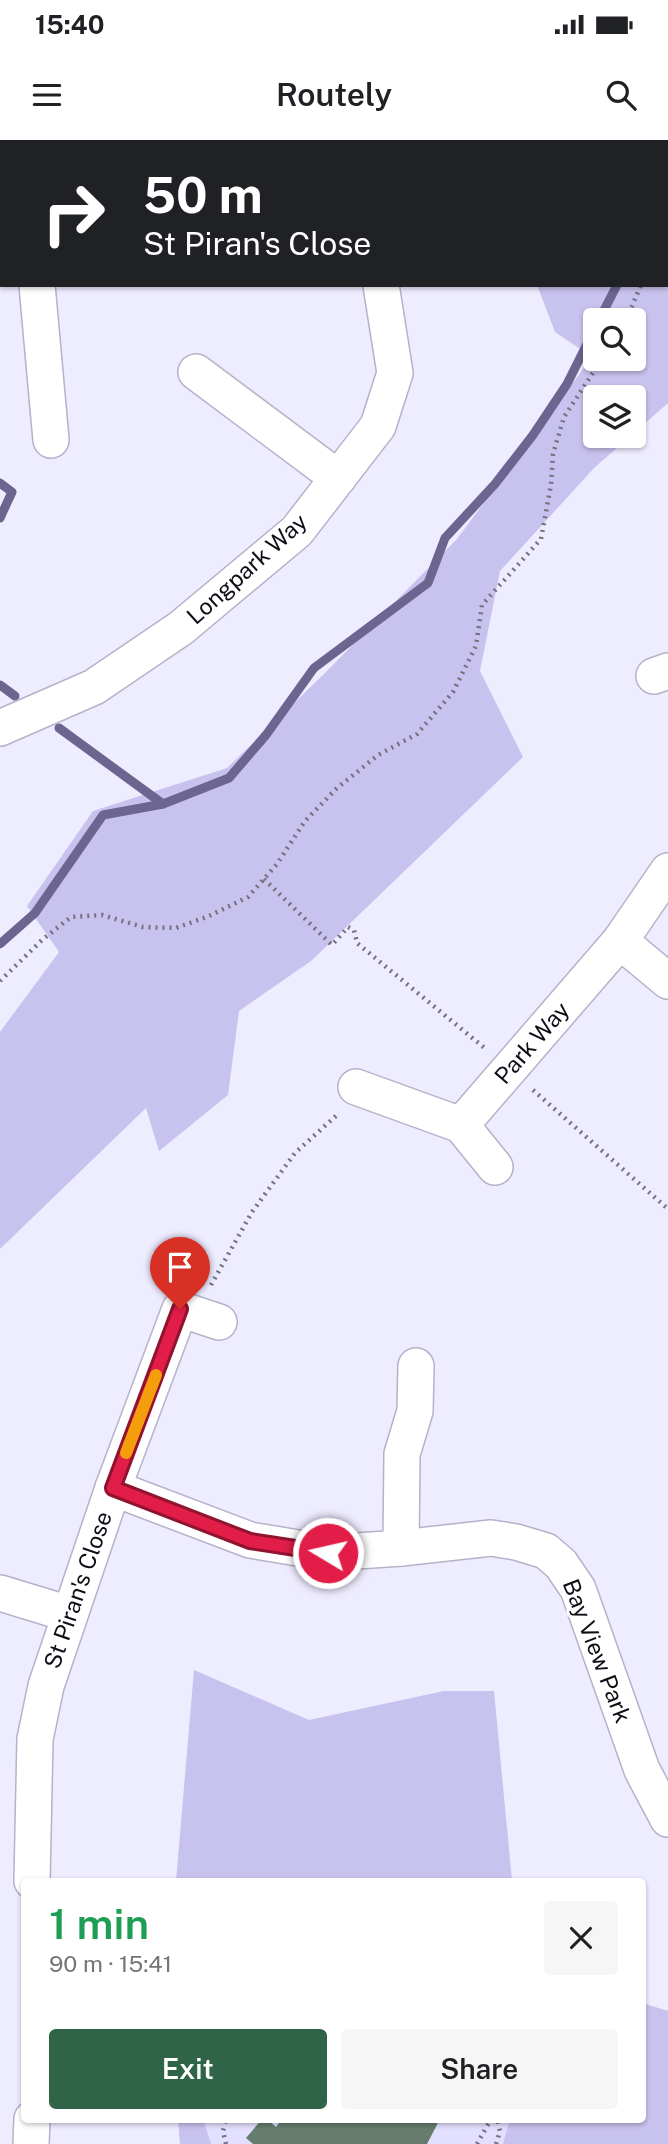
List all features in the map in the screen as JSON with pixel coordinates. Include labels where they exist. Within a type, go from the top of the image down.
[{"type":"street","points":[[37,287],[51,440]]},
{"type":"street","name":"Longpark Way","points":[[0,727],[94,687],[181,628],[297,531],[377,426],[395,373],[382,287]]},
{"type":"street","points":[[196,372],[338,478]]},
{"type":"street","name":"Park Way","points":[[461,1125],[620,941],[668,871]]},
{"type":"street","points":[[620,941],[668,981]]},
{"type":"street","points":[[356,1087],[461,1125],[495,1167]]},
{"type":"street","name":"St Piran's Close","points":[[32,1878],[35,1739],[46,1686],[113,1488],[180,1309],[207,1318]]},
{"type":"street","points":[[401,1548],[401,1454],[415,1411],[416,1366]]},
{"type":"street","name":"Bay View Park","points":[[113,1488],[250,1541],[328,1553],[491,1538],[546,1551],[561,1564],[578,1589],[642,1770],[668,1819]]},
{"type":"street","points":[[0,1593],[69,1615]]},
{"type":"street","points":[[32,2123],[32,2144]]},
{"type":"path","points":[[631,308],[640,287]]},
{"type":"path","points":[[0,981],[42,940],[71,917],[102,915],[143,927],[176,928],[248,897],[277,864],[305,821],[336,789],[378,755],[417,734],[453,692],[476,646],[482,605],[541,539],[551,485],[553,454],[564,417],[594,371]]},
{"type":"path","points":[[264,879],[332,945],[348,928],[354,930],[357,943],[509,1069],[668,1209]]},
{"type":"path","points":[[207,1318],[252,1212],[295,1153],[346,1106],[356,1087]]},
{"type":"path","points":[[225,2123],[223,2131],[226,2144]]},
{"type":"path","points":[[477,2144],[489,2123]]},
{"type":"path","points":[[496,2144],[498,2123]]},
{"type":"shaded area","points":[[538,287],[668,287],[668,403],[646,422],[646,385],[583,385],[583,448],[617,448],[595,467],[500,571],[480,671],[523,757],[311,961],[239,1011],[228,1095],[159,1151],[146,1108],[0,1249],[0,1032],[59,952],[27,906],[93,811],[227,768],[457,539],[583,369],[646,371],[646,308],[583,308],[583,351],[555,332]]},
{"type":"shaded area","points":[[194,1670],[309,1720],[444,1691],[494,1691],[512,1878],[176,1878]]},
{"type":"shaded area","points":[[646,2004],[668,2011],[668,2144],[180,2144],[178,2123],[646,2123]]},
{"type":"shaded area","points":[[646,2004],[668,2011],[668,2144],[503,2144],[509,2123],[646,2123]]},
{"type":"shaded area","points":[[178,2123],[204,2123],[211,2144],[180,2144]]},
{"type":"building","points":[[259,2123],[272,2123],[276,2127],[279,2123],[438,2123],[427,2144],[253,2144],[246,2138]]},
{"type":"waterway","points":[[605,308],[616,287]]},
{"type":"waterway","points":[[0,944],[35,913],[103,815],[163,804],[229,778],[266,735],[314,668],[428,583],[445,538],[495,484],[533,435],[567,384],[583,352]]},
{"type":"waterway","points":[[0,483],[12,492],[0,518]]},
{"type":"waterway","points":[[0,685],[15,696]]},
{"type":"waterway","points":[[59,728],[163,804]]},
{"type":"slow traffic","points":[[126,1453],[156,1375]]},
{"type":"route","points":[[180,1309],[113,1488],[250,1541],[328,1553]]}]
